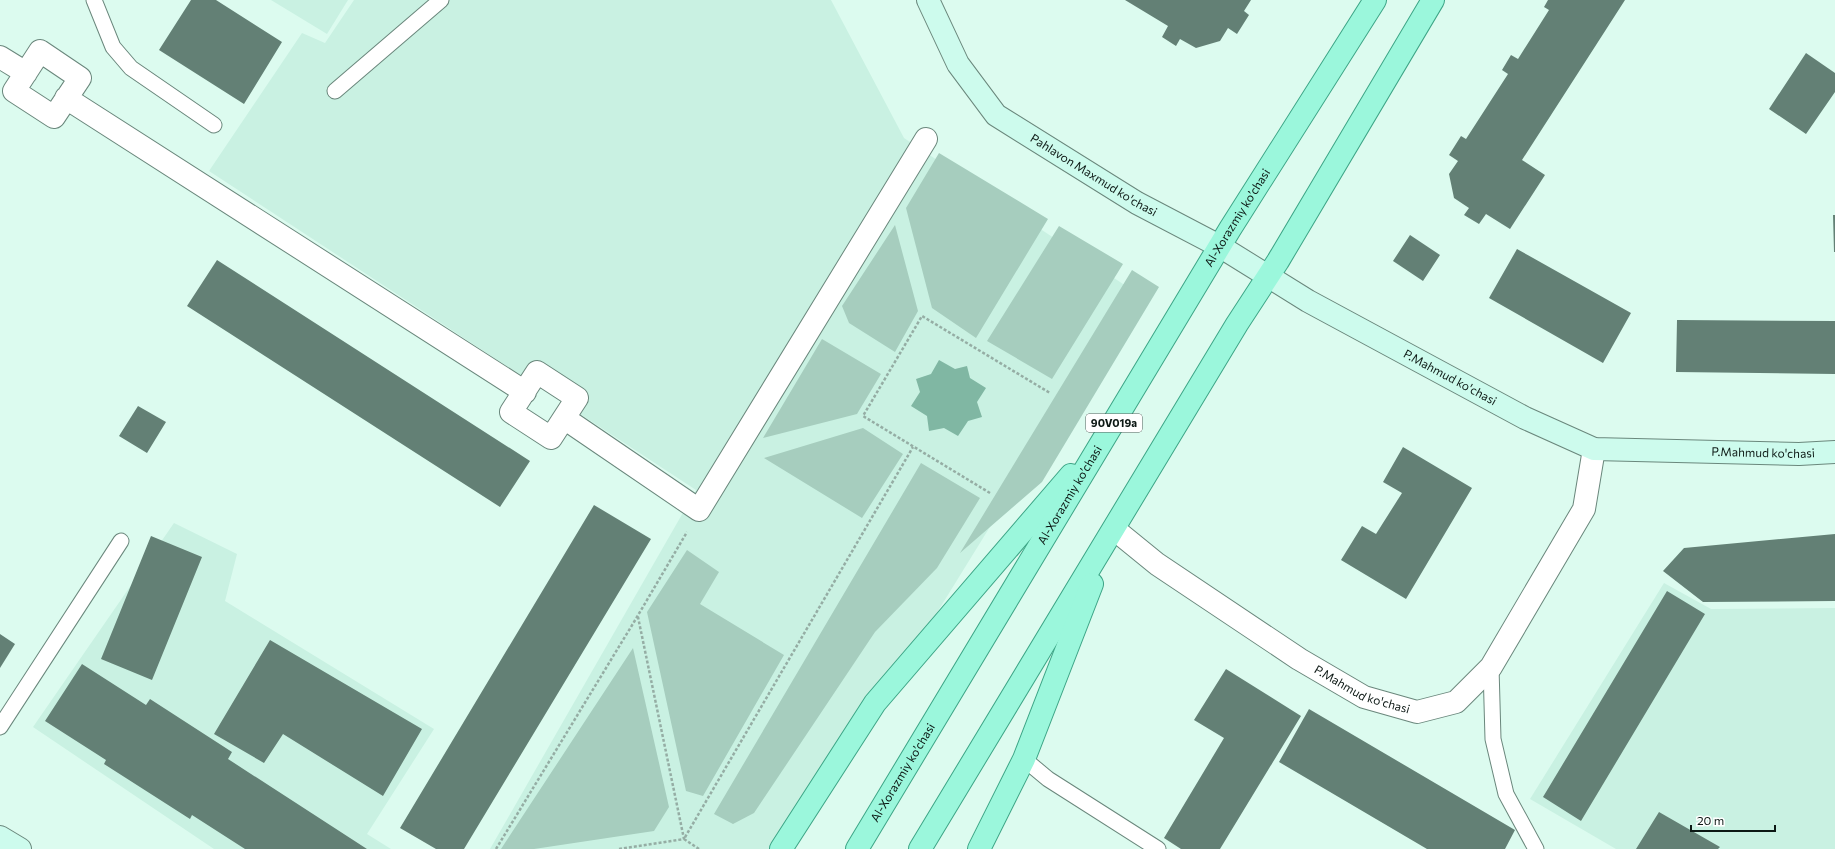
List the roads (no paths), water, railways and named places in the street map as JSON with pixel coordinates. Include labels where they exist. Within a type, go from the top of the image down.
[{"type":"main road","name":"Pahlavon Maxmud ko'chasi","points":[[928,0],[958,64],[996,115],[1137,203],[1221,247],[1308,301]]},
{"type":"main road","name":"Al-Xorazmiy ko’chasi","points":[[857,849],[1221,247],[1375,0]]},
{"type":"main road","points":[[920,849],[1267,276],[1278,261],[1433,0]]},
{"type":"main road","name":"P.Mahmud ko'chasi","points":[[1308,301],[1524,418],[1594,449],[1800,454],[1835,452]]},
{"type":"main road","points":[[781,849],[875,703],[1112,427]]},
{"type":"main road","points":[[979,849],[1024,759],[1114,529]]},
{"type":"main road","points":[[0,837],[20,849]]},
{"type":"street","points":[[40,51],[80,78],[66,98],[54,117],[14,91],[40,51]]},
{"type":"street","points":[[0,57],[26,73]]},
{"type":"street","points":[[66,98],[525,392]]},
{"type":"street","points":[[564,418],[700,510],[926,139]]},
{"type":"street","points":[[537,372],[577,398],[564,418],[551,438],[511,412],[537,372]]},
{"type":"street","name":"P.Mahmud ko'chasi","points":[[1114,529],[1157,564],[1299,659],[1364,697],[1417,712],[1456,702],[1492,667],[1584,509],[1594,449]]},
{"type":"lane","points":[[94,0],[113,47],[131,68],[214,125]]},
{"type":"lane","points":[[335,91],[441,0]]},
{"type":"lane","points":[[0,727],[121,541]]},
{"type":"lane","points":[[1492,667],[1493,739],[1506,794],[1536,849]]},
{"type":"lane","points":[[1024,759],[1048,780],[1158,849]]}]
